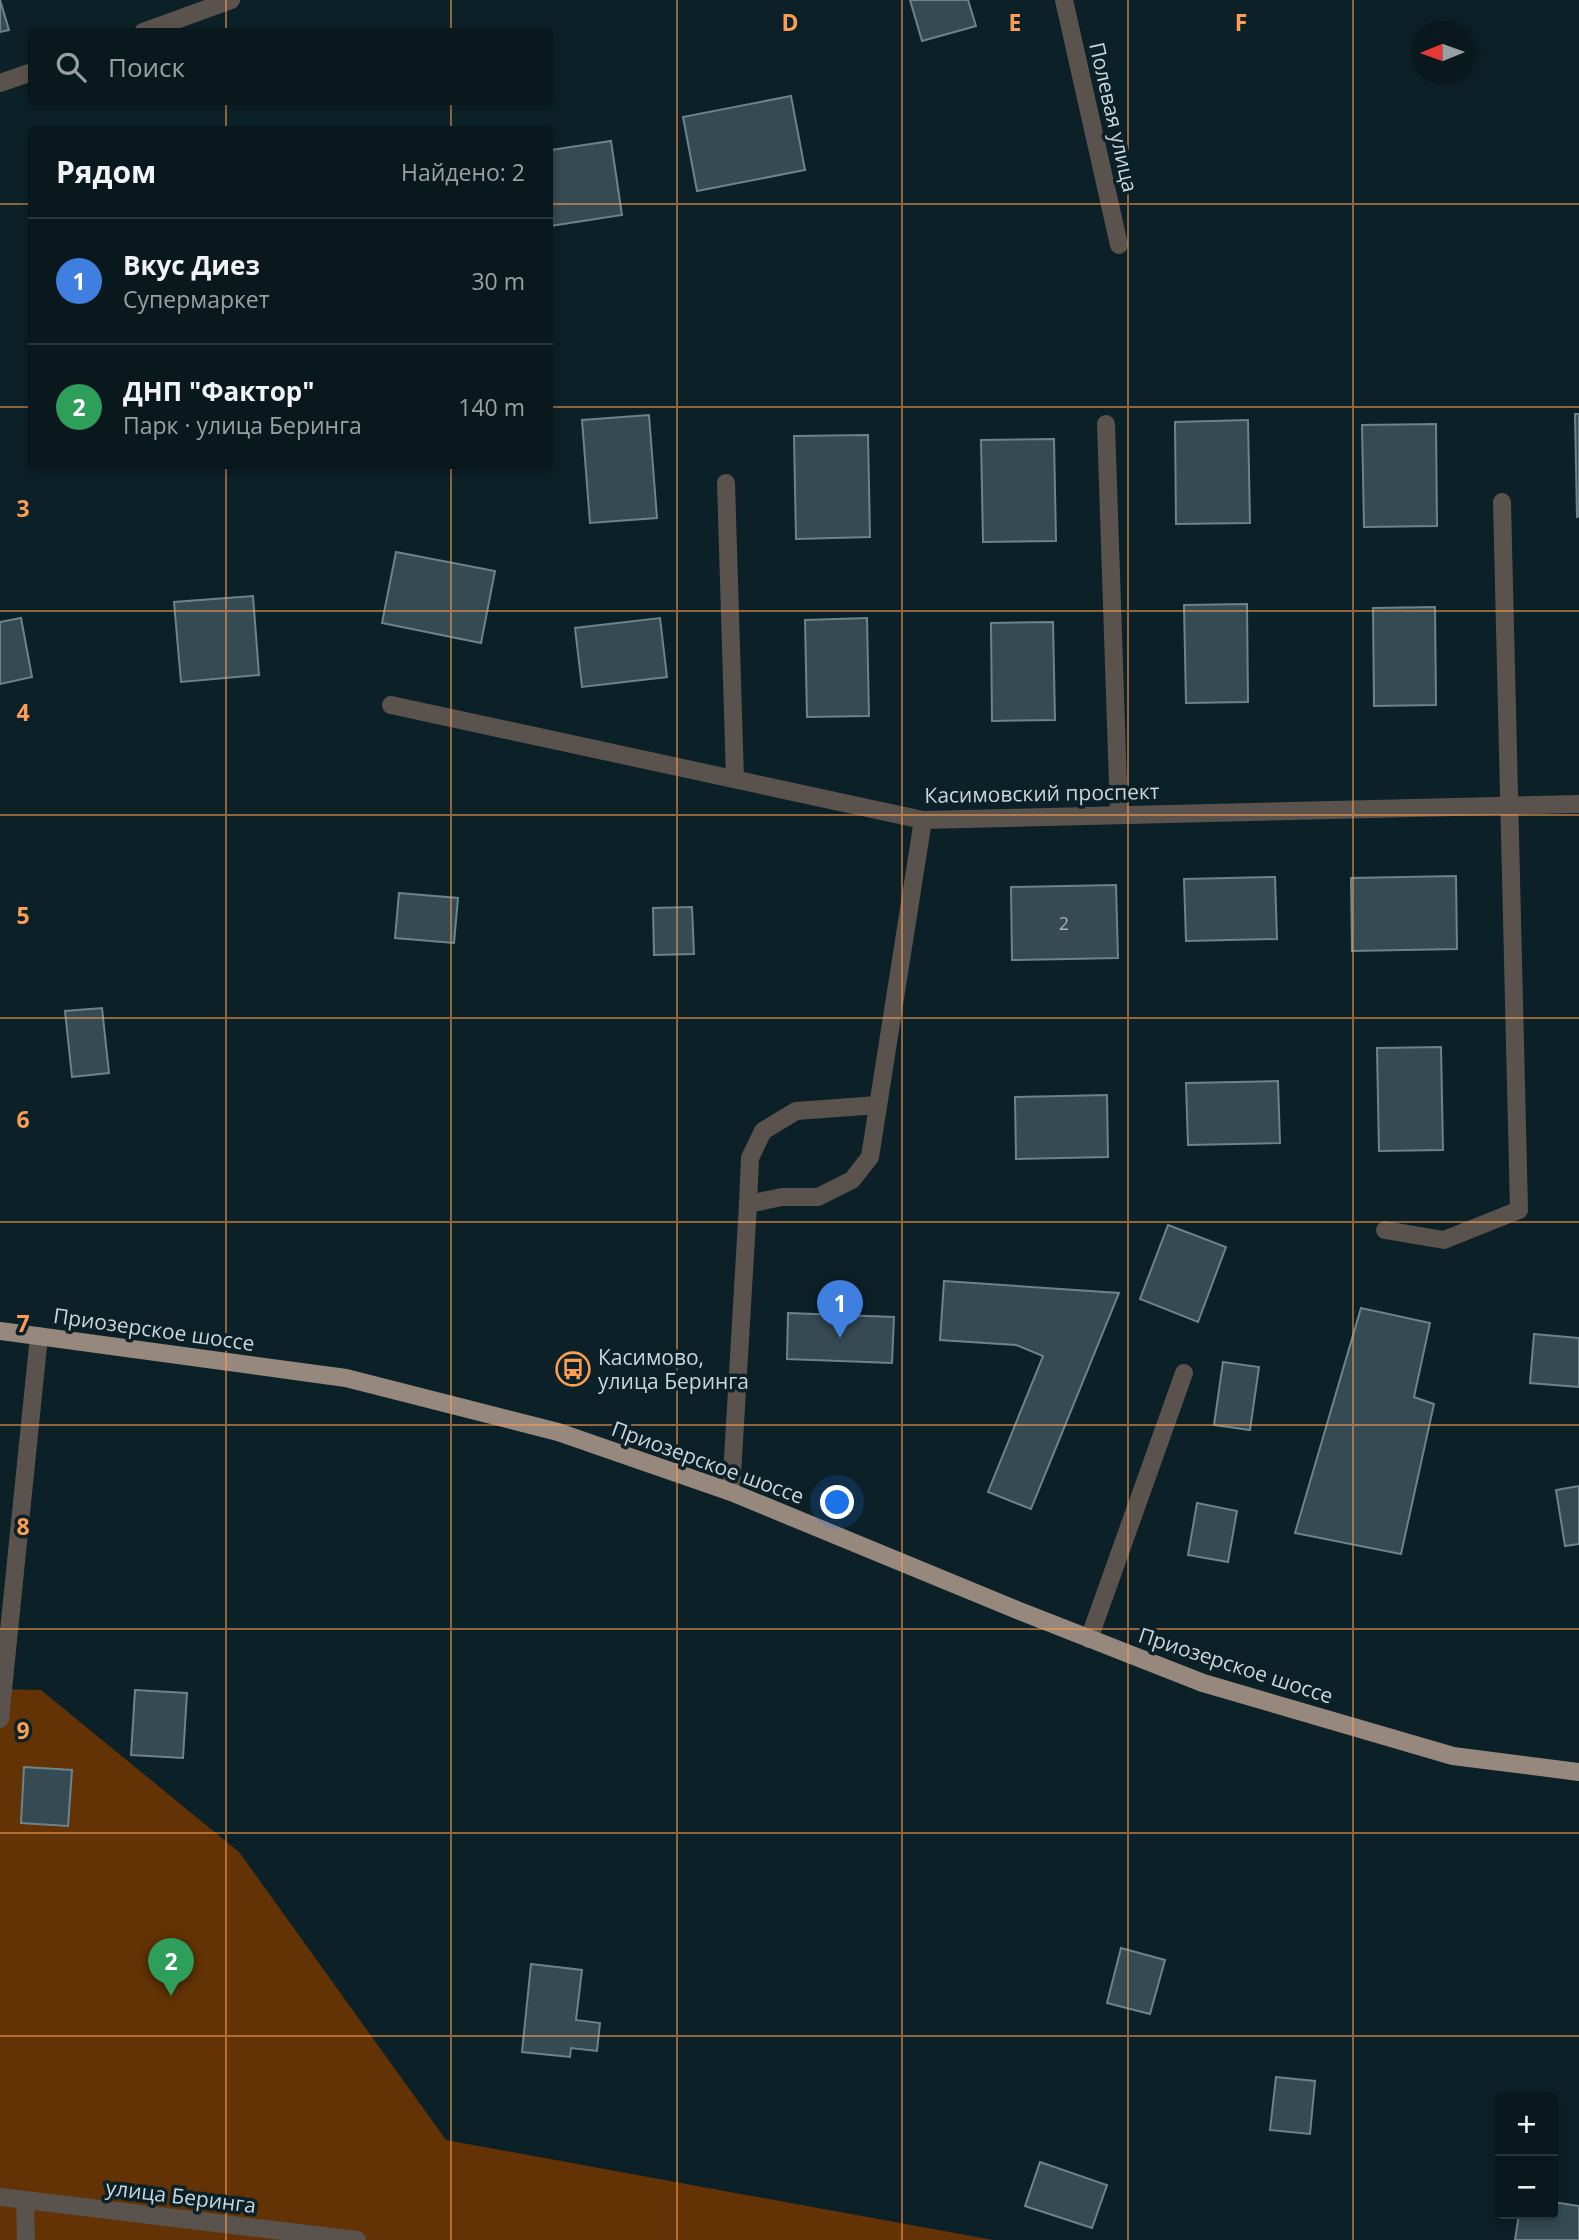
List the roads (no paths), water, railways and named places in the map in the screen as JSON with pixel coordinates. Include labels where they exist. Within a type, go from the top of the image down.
[{"type":"main road","name":"Приозерское шоссе","points":[[0,1331],[346,1378],[558,1432],[731,1492],[1203,1683],[1453,1756],[1579,1772]]},
{"type":"street","points":[[155,28],[231,0]]},
{"type":"street","name":"Полевая улица","points":[[1064,0],[1119,245]]},
{"type":"street","points":[[0,83],[28,73]]},
{"type":"street","points":[[1106,424],[1119,815]]},
{"type":"street","points":[[726,483],[734,779]]},
{"type":"street","points":[[1385,1230],[1444,1240],[1519,1210],[1502,502]]},
{"type":"street","name":"Касимовский проспект","points":[[391,705],[923,820],[1579,804]]},
{"type":"street","points":[[748,1204],[782,1197],[818,1197],[852,1180],[870,1157],[923,820]]},
{"type":"street","points":[[731,1492],[750,1158],[763,1131],[796,1111],[878,1105]]},
{"type":"street","points":[[0,1719],[39,1336]]},
{"type":"street","points":[[1089,1639],[1184,1373]]},
{"type":"street","name":"улица Беринга","points":[[0,2197],[356,2240]]},
{"type":"street","points":[[25,2201],[26,2240]]},
{"type":"place","name":"Вкус Диез","points":[[840,1338]]},
{"type":"place","name":"Касимово, улица Беринга","points":[[573,1369]]},
{"type":"place","name":"ДНП \"Фактор\"","points":[[171,1996]]}]
